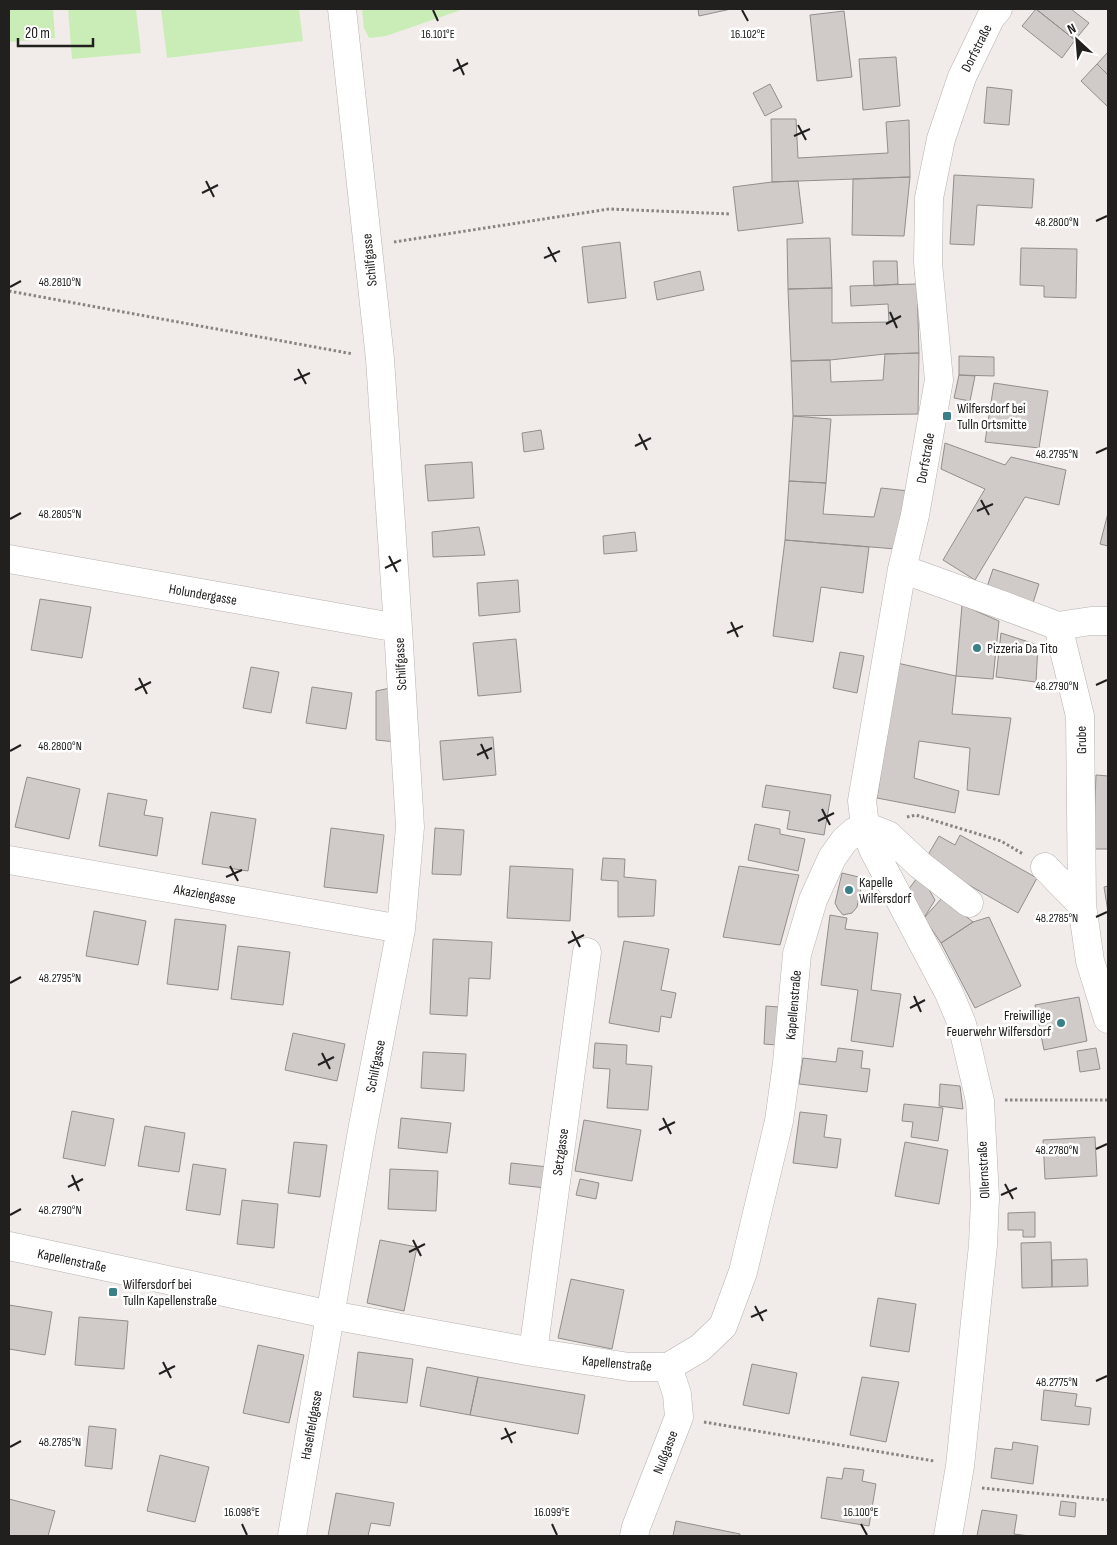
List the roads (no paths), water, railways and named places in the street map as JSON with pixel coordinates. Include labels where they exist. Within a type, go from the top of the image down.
[{"type":"street","name":"Schilfgasse","points":[[330,1315],[362,1131],[401,929],[410,827],[380,359],[342,9]]},
{"type":"street","name":"Dorfstraße","points":[[865,826],[862,801],[864,786],[902,569],[915,515],[939,380],[928,263],[929,198],[941,139],[962,77],[998,9]]},
{"type":"street","name":"Holundergasse","points":[[9,560],[398,628]]},
{"type":"street","points":[[902,569],[1058,626],[1091,621],[1108,621]]},
{"type":"street","name":"Grube","points":[[1058,626],[1080,716],[1082,904],[1090,961],[1108,1019]]},
{"type":"street","points":[[865,826],[888,835],[920,865],[969,903]]},
{"type":"street","name":"Ollernstraße","points":[[865,826],[873,850],[949,993],[962,1024],[980,1100],[985,1198],[983,1245],[959,1476],[948,1536]]},
{"type":"street","name":"Kapellenstraße","points":[[9,1246],[330,1315],[533,1352],[629,1367],[668,1367],[700,1348],[723,1326],[743,1272],[779,1121],[788,1063],[797,954],[813,900],[832,858],[844,841],[854,832],[865,826]]},
{"type":"street","name":"Akaziengasse","points":[[9,860],[401,929]]},
{"type":"street","points":[[1045,867],[1082,904]]},
{"type":"street","name":"Setzgasse","points":[[533,1352],[586,952]]},
{"type":"street","name":"Haselfeldgasse","points":[[292,1536],[330,1315]]},
{"type":"street","name":"Nußgasse","points":[[634,1536],[636,1526],[679,1417],[677,1394],[668,1367]]},
{"type":"place","name":"Wilfersdorf bei Tulln Ortsmitte","points":[[947,416]]},
{"type":"place","name":"Pizzeria Da Tito","points":[[977,648]]},
{"type":"place","name":"Kapelle Wilfersdorf","points":[[849,890]]},
{"type":"place","name":"Freiwillige Feuerwehr Wilfersdorf","points":[[1061,1023]]},
{"type":"place","name":"Wilfersdorf bei Tulln Kapellenstraße","points":[[113,1292]]}]
